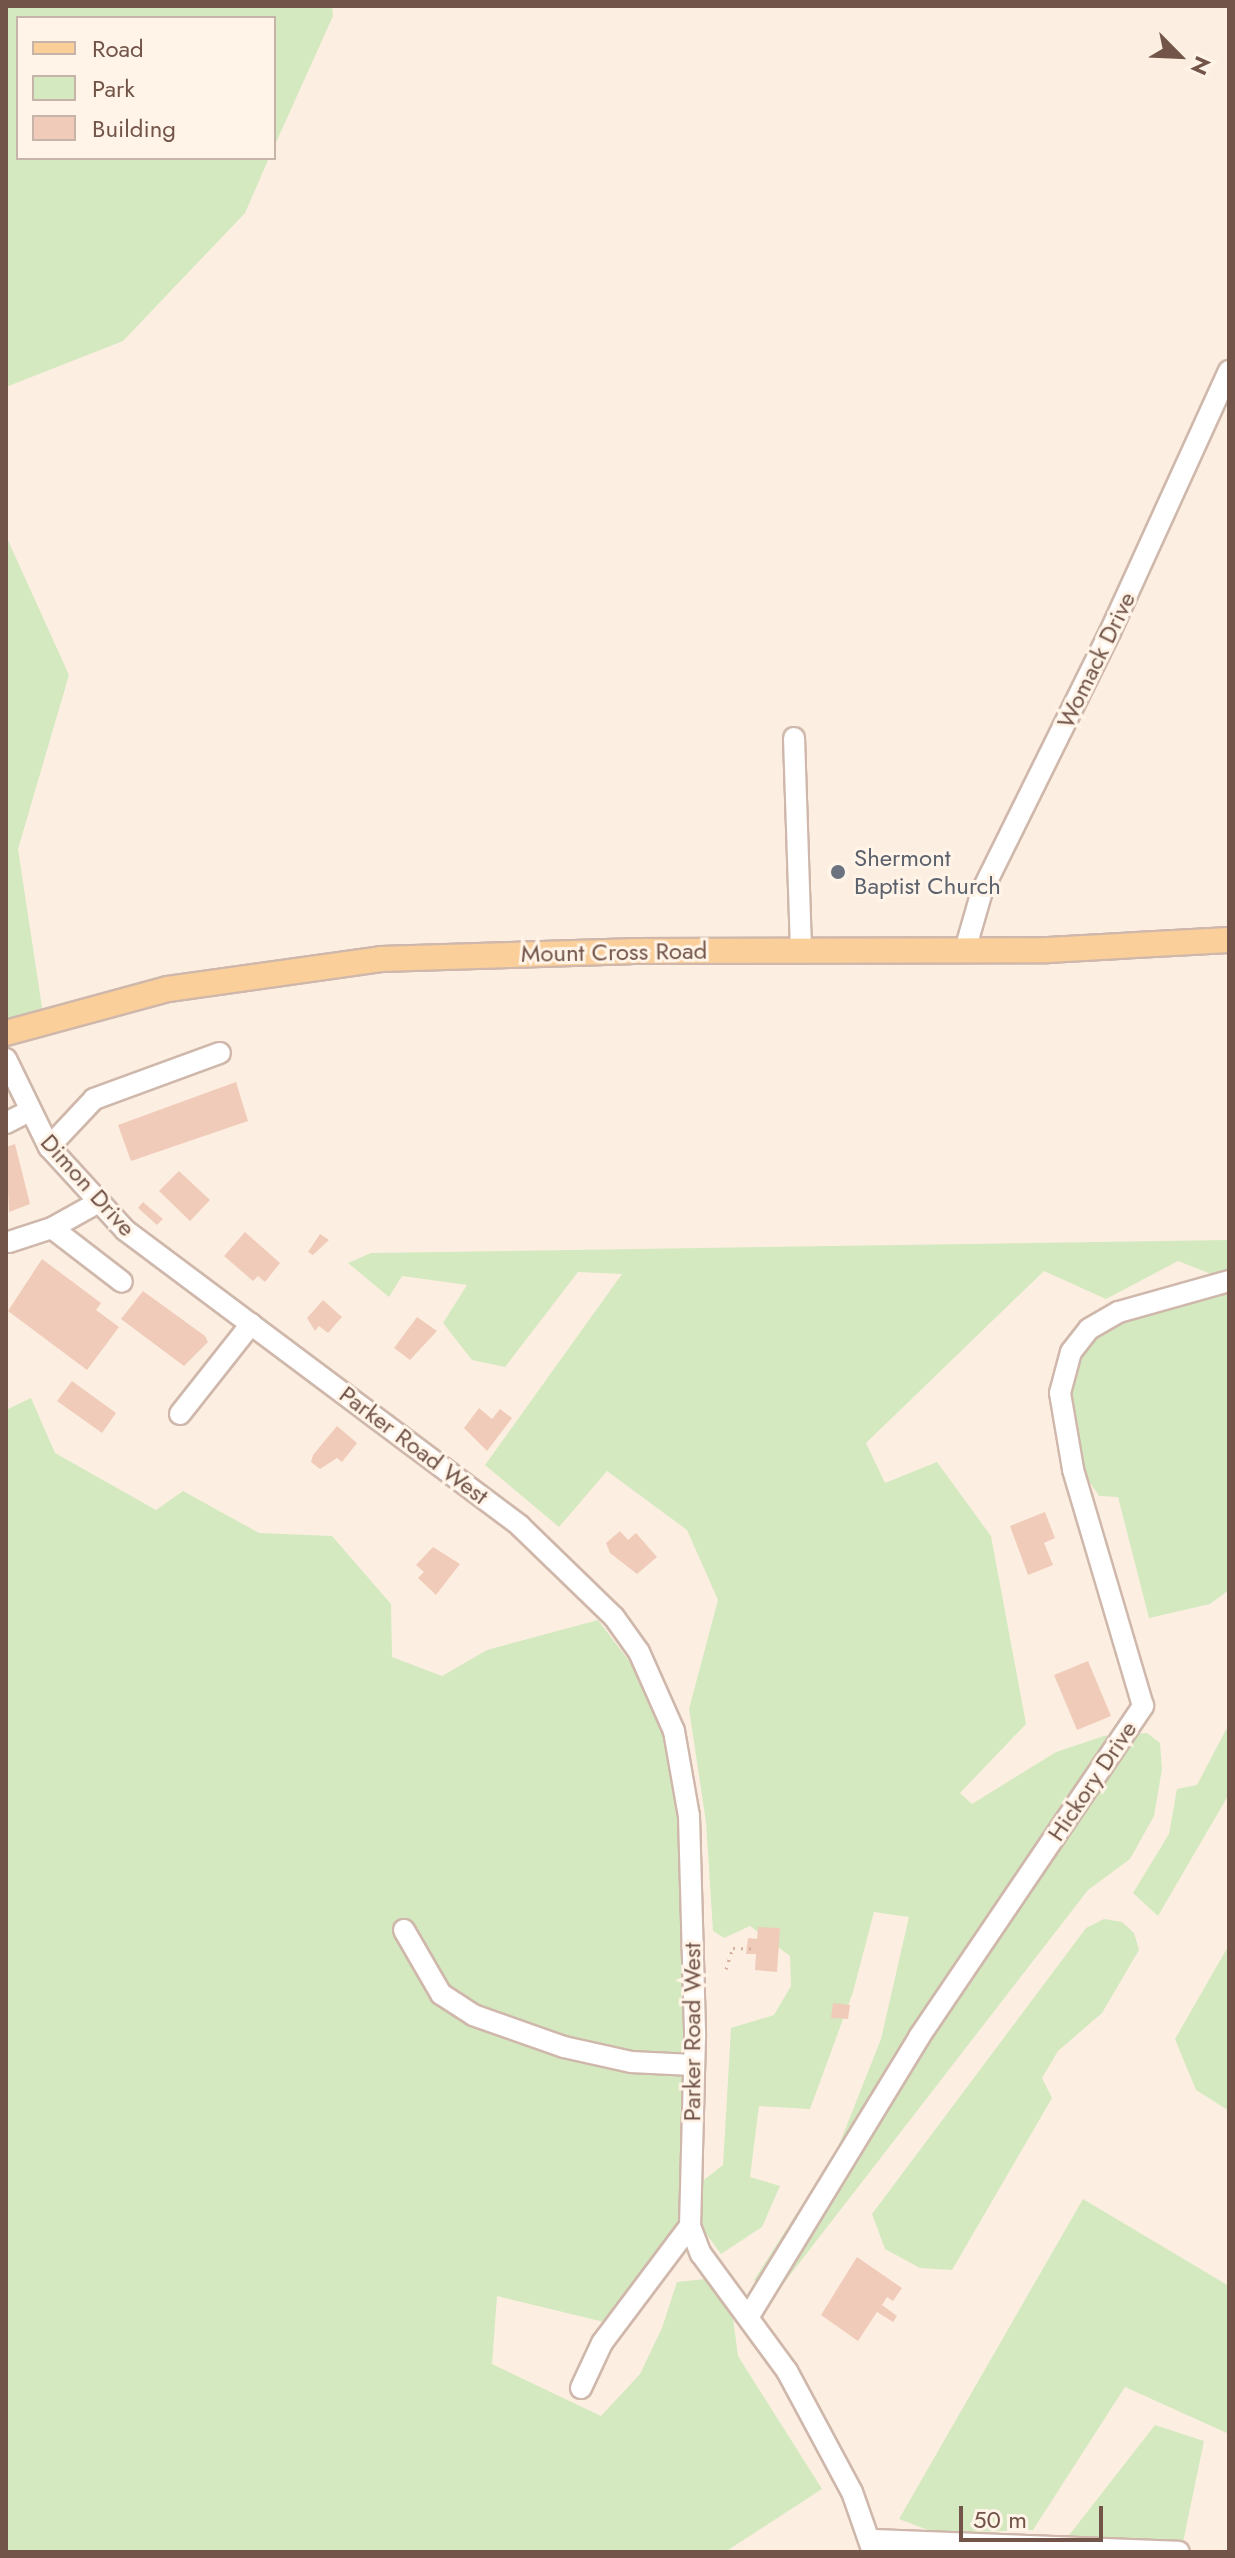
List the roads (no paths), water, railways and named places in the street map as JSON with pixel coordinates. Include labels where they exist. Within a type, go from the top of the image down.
[{"type":"main road","name":"Mount Cross Road","points":[[6,1033],[168,989],[381,959],[965,950],[1229,940]]},
{"type":"street","name":"Womack Drive","points":[[965,950],[982,891],[1117,618],[1229,371]]},
{"type":"street","points":[[794,738],[801,951]]},
{"type":"street","points":[[49,1147],[94,1099],[220,1053]]},
{"type":"street","name":"Dimon Drive","points":[[6,1059],[28,1112],[49,1147],[125,1230],[277,1343]]},
{"type":"street","points":[[6,1123],[28,1112]]},
{"type":"street","points":[[9,1242],[52,1228],[99,1202]]},
{"type":"street","points":[[52,1228],[122,1282]]},
{"type":"street","name":"Hickory Drive","points":[[749,2316],[919,2037],[1143,1706],[1073,1469],[1060,1393],[1071,1352],[1089,1329],[1119,1312],[1229,1281]]},
{"type":"street","points":[[180,1414],[251,1324]]},
{"type":"street","name":"Parker Road West","points":[[277,1343],[520,1526],[614,1617],[639,1652],[660,1690],[684,1773],[689,1816],[693,2065],[690,2226],[701,2254],[787,2371],[852,2492],[872,2546],[1179,2552]]},
{"type":"street","points":[[404,1930],[441,1994],[473,2015],[604,2056],[693,2065]]},
{"type":"street","points":[[581,2388],[602,2343],[690,2226]]},
{"type":"place","name":"Shermont Baptist Church","points":[[838,872]]}]
